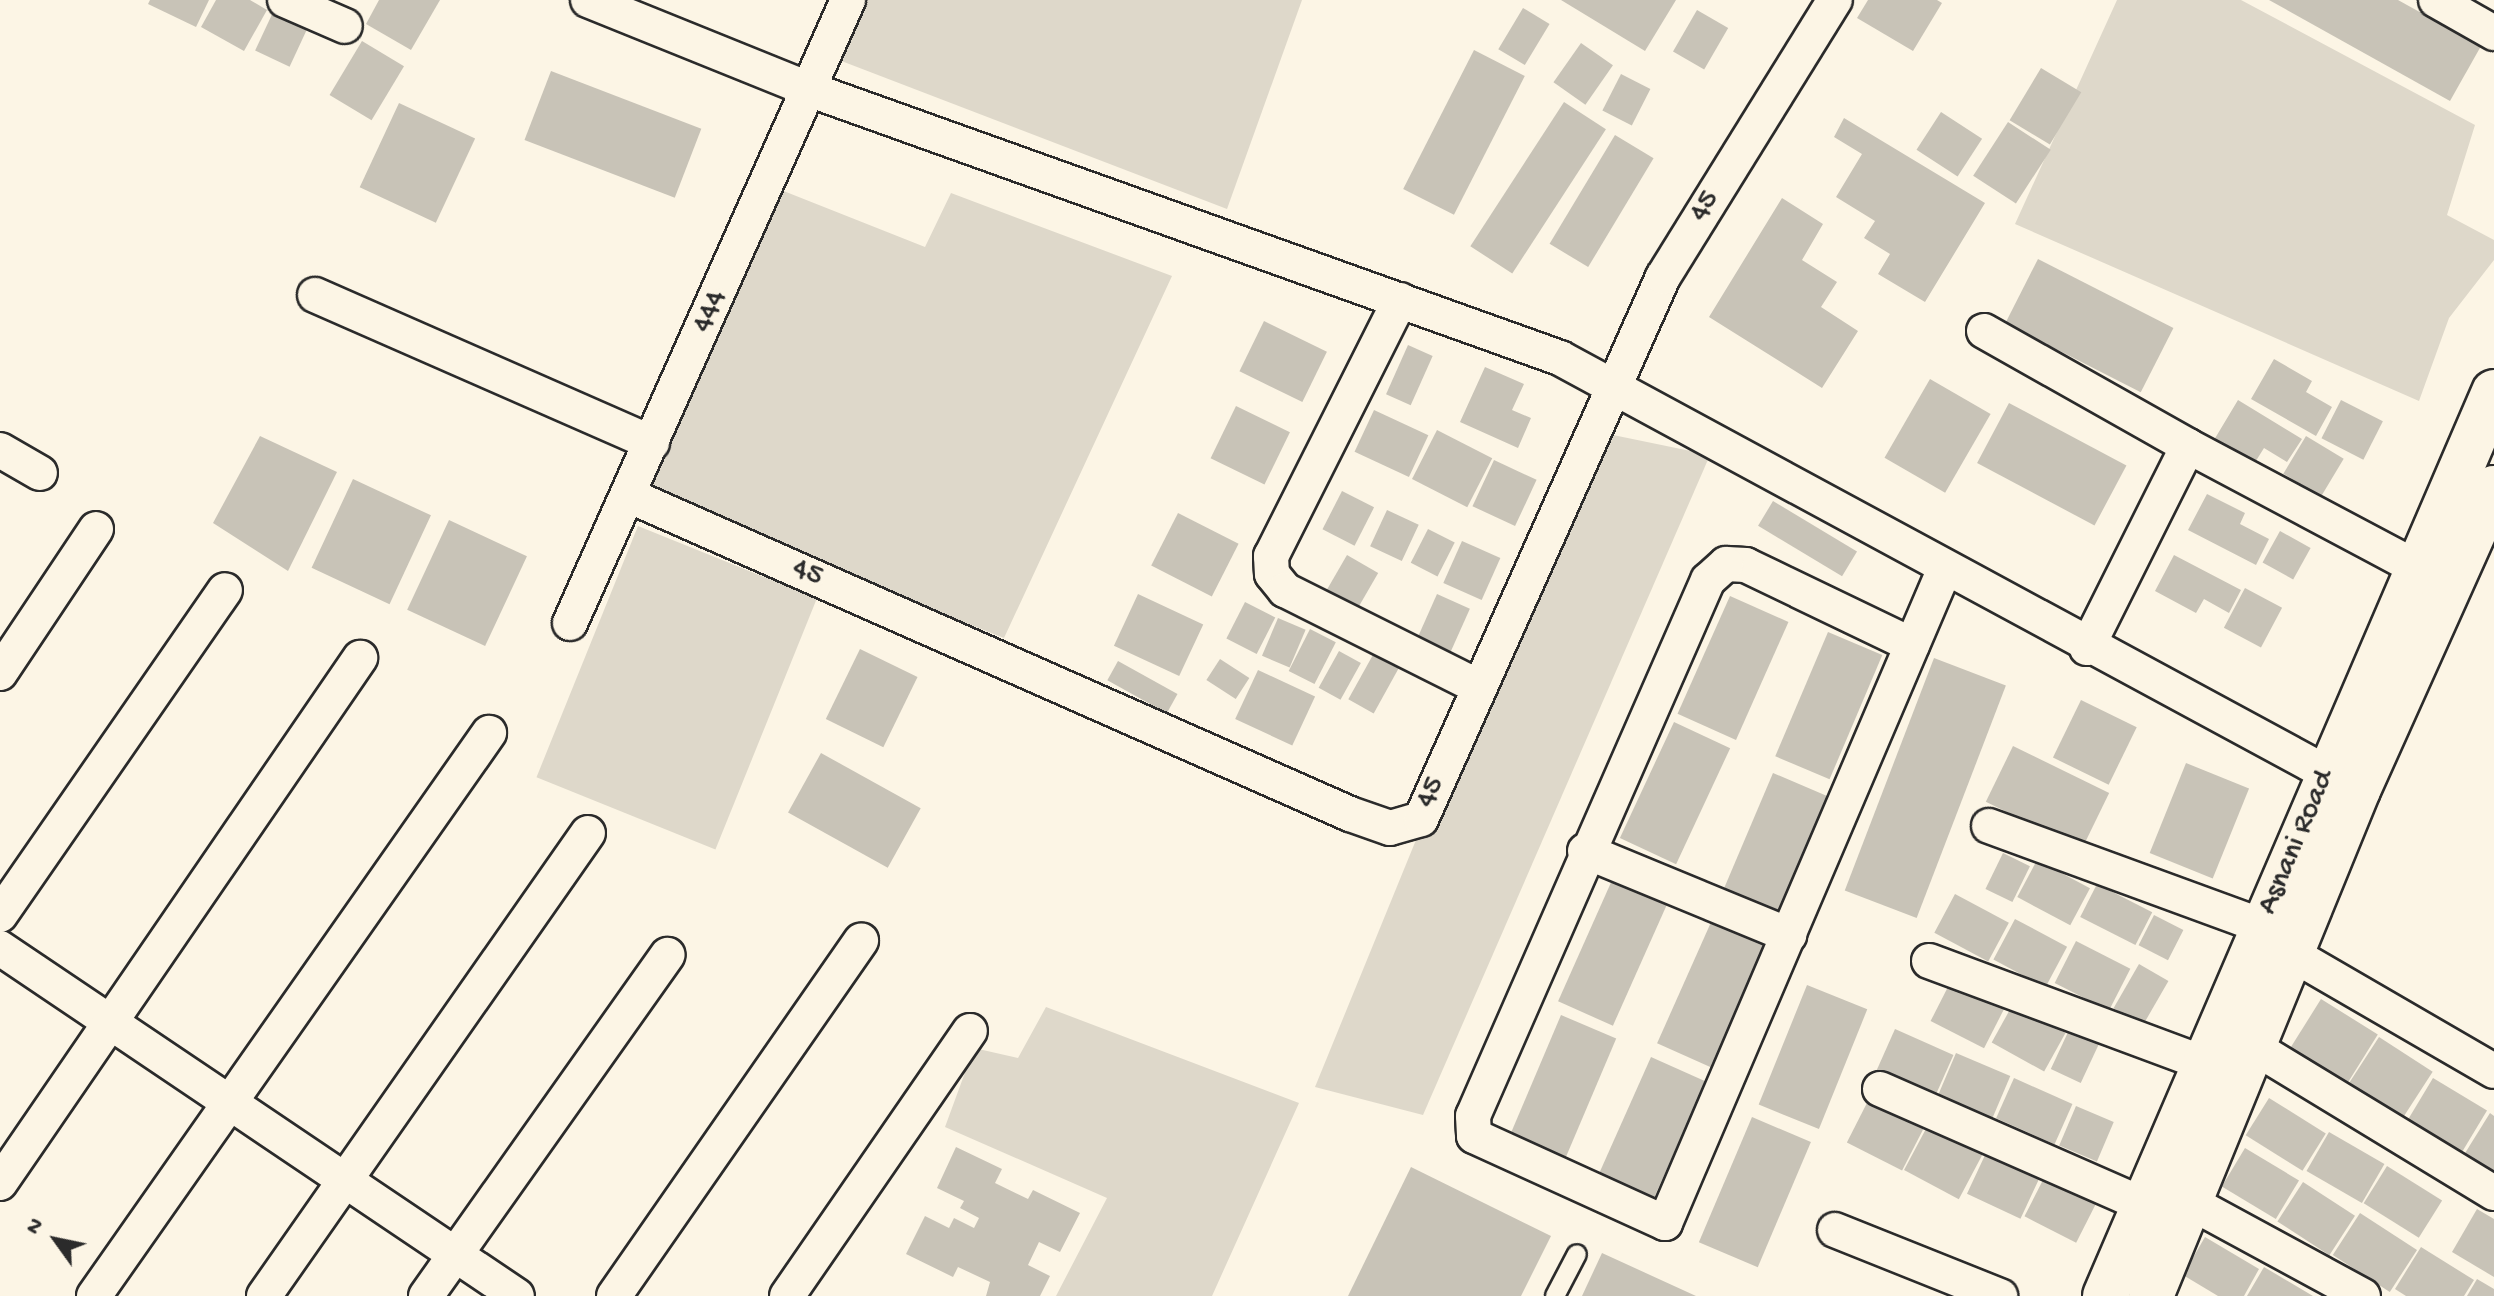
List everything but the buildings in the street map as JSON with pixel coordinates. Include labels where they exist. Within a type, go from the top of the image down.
[{"type":"street","points":[[285,0],[345,26]]},
{"type":"street","points":[[588,0],[811,90],[1547,353],[1613,385],[2087,648],[2343,782]]},
{"type":"street","name":"444","points":[[570,623],[811,90],[848,0]]},
{"type":"street","name":"45","points":[[628,495],[1390,828],[1421,819],[1663,277],[1835,0]]},
{"type":"street","points":[[2436,0],[2494,33]]},
{"type":"street","points":[[315,295],[652,443]]},
{"type":"street","points":[[1400,300],[1271,556],[1272,574],[1285,590],[1479,687]]},
{"type":"street","points":[[1984,331],[2188,446],[2416,567]]},
{"type":"street","name":"Asnani Road","points":[[2105,1296],[2204,1063],[2277,940],[2343,782],[2416,567],[2494,392]]},
{"type":"street","points":[[2087,648],[2188,446]]},
{"type":"street","points":[[0,450],[40,473]]},
{"type":"street","name":"Asnani Road","points":[[2343,782],[2494,488]]},
{"type":"street","points":[[0,673],[96,529]]},
{"type":"street","points":[[1912,645],[1746,565],[1726,564],[1708,580],[1585,851],[1473,1116],[1474,1136],[1665,1223],[1945,568]]},
{"type":"street","points":[[0,915],[225,590]]},
{"type":"street","points":[[0,1183],[108,1021],[360,658]]},
{"type":"street","points":[[94,1296],[489,733]]},
{"type":"street","points":[[1989,826],[2277,940],[2494,1071]]},
{"type":"street","points":[[264,1296],[588,833]]},
{"type":"street","points":[[1585,851],[1789,935]]},
{"type":"street","points":[[614,1296],[861,940]]},
{"type":"street","name":"Asnani Road","points":[[2151,1296],[2252,1046],[2277,940]]},
{"type":"street","points":[[0,948],[517,1296]]},
{"type":"street","points":[[426,1296],[667,955]]},
{"type":"street","points":[[1929,961],[2204,1063]]},
{"type":"street","points":[[787,1296],[970,1031]]},
{"type":"street","points":[[2252,1046],[2494,1193]]},
{"type":"street","points":[[1880,1089],[2144,1205]]},
{"type":"street","points":[[2188,1201],[2363,1296]]},
{"type":"street","points":[[1835,1230],[2000,1296]]},
{"type":"lane","points":[[1555,1296],[1577,1254]]},
{"type":"shaded area","points":[[853,0],[1302,0],[1227,209],[831,57]]},
{"type":"shaded area","points":[[2117,0],[2241,0],[2475,125],[2447,215],[2494,240],[2494,260],[2449,318],[2419,401],[2015,224]]},
{"type":"shaded area","points":[[776,188],[925,247],[951,193],[1172,276],[1004,638],[638,494]]},
{"type":"shaded area","points":[[1584,429],[1710,455],[1423,1115],[1315,1087]]},
{"type":"shaded area","points":[[638,526],[817,598],[715,850],[536,777]]},
{"type":"shaded area","points":[[1046,1007],[1299,1103],[1212,1296],[1056,1296],[1107,1198],[945,1127],[974,1048],[1018,1058]]}]
